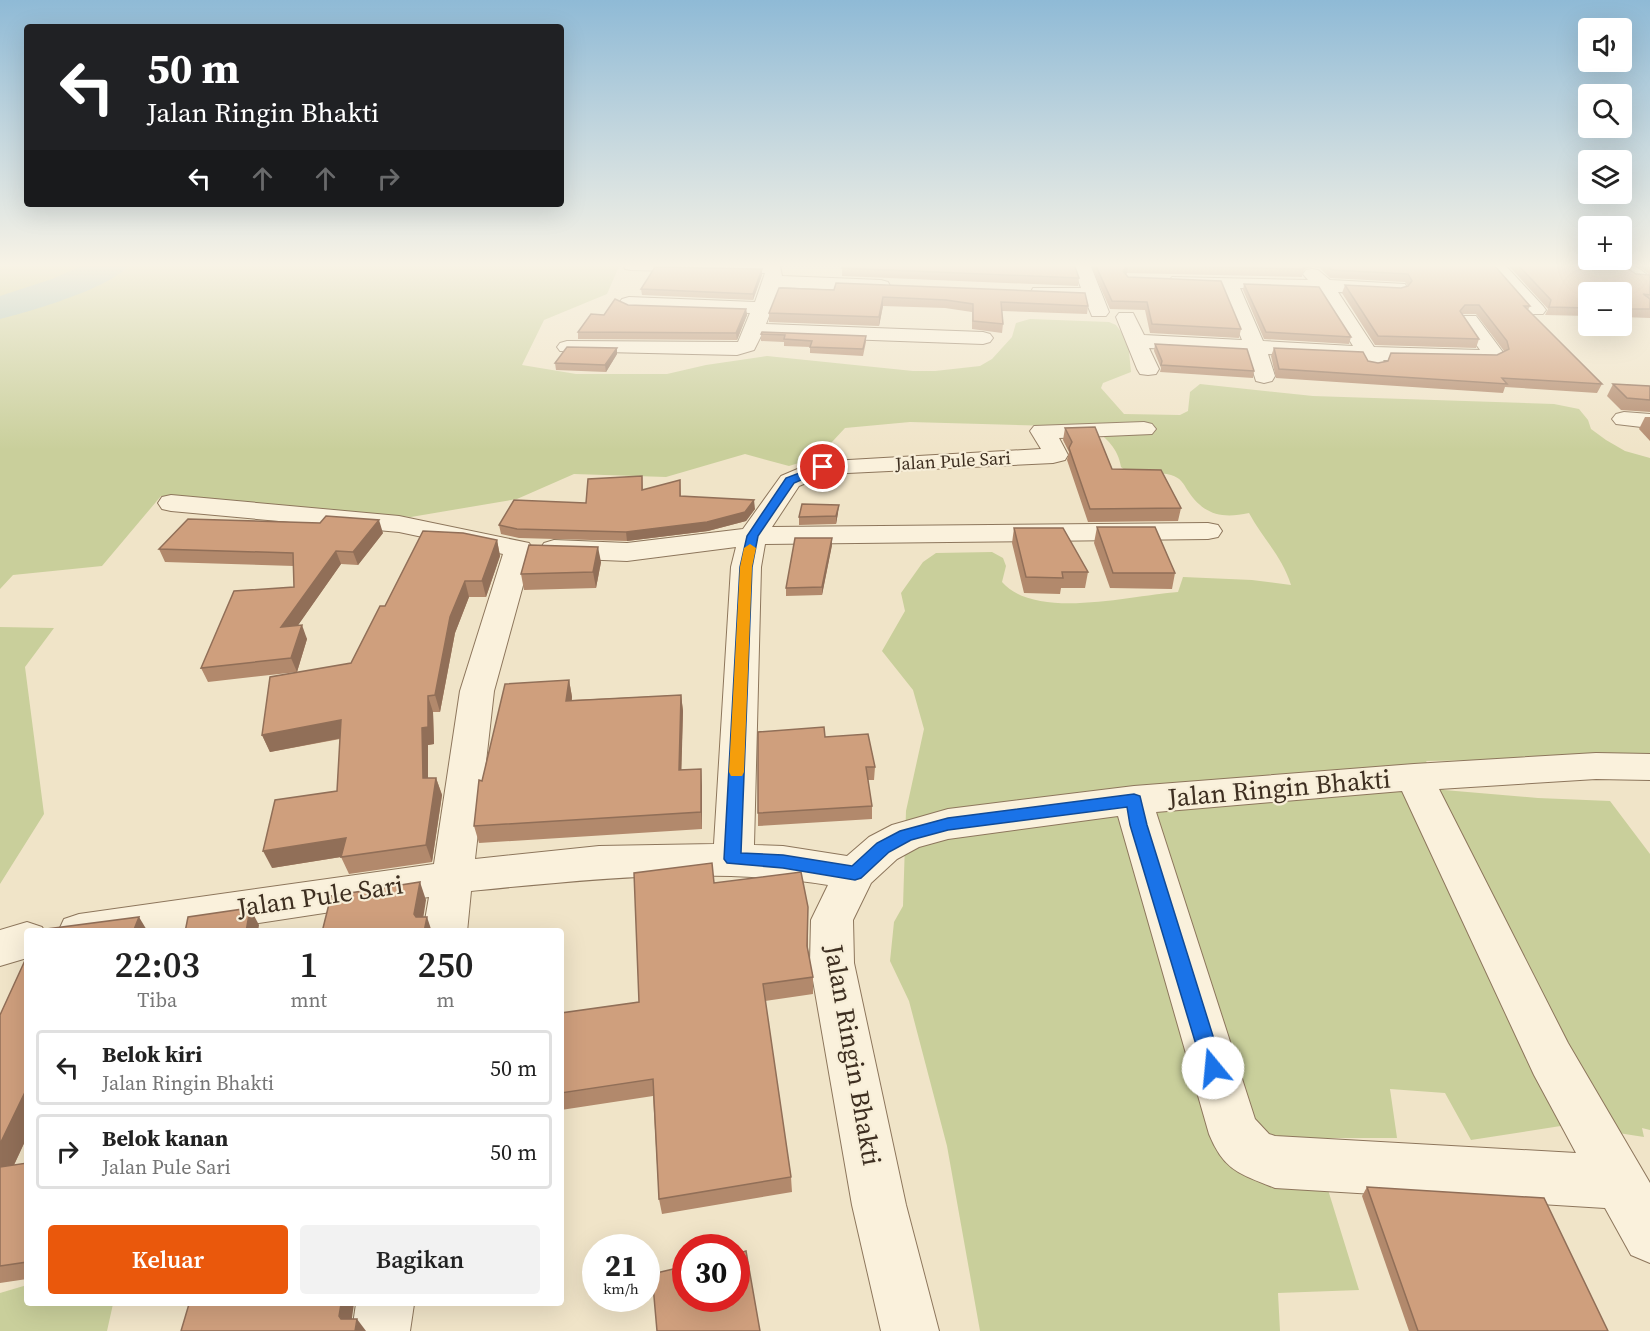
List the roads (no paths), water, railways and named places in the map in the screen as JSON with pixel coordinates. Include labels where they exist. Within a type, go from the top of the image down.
[{"type":"street","points":[[567,347],[737,349],[747,346],[754,326]]},
{"type":"street","points":[[1130,326],[1148,369]]},
{"type":"street","points":[[1246,326],[1264,376]]},
{"type":"street","points":[[1351,326],[1380,373]]},
{"type":"street","points":[[1137,340],[1458,357],[1493,356],[1492,351],[1474,326]]},
{"type":"street","points":[[752,330],[983,338]]},
{"type":"street","points":[[1624,419],[1650,421]]},
{"type":"street","name":"Jalan Pule Sari","points":[[733,859],[746,567],[752,536],[790,481],[823,467],[1053,456],[1056,453],[1042,431],[1144,429]]},
{"type":"street","points":[[171,503],[399,524],[519,549],[627,552],[752,536],[1208,531]]},
{"type":"street","points":[[446,928],[477,692],[519,549]]},
{"type":"street","name":"Jalan Ringin Bhakti","points":[[910,1331],[879,1205],[832,963],[832,920],[855,873],[883,848],[906,836],[948,824],[1134,800],[1414,777],[1596,766],[1650,767]]},
{"type":"street","points":[[1414,777],[1551,1059],[1650,1236]]},
{"type":"street","points":[[1134,800],[1138,825],[1234,1134],[1251,1152],[1275,1161],[1620,1182]]},
{"type":"street","name":"Jalan Pule Sari","points":[[129,928],[167,925],[453,877],[600,862],[733,859],[783,862],[855,873]]},
{"type":"street","points":[[0,948],[24,940]]},
{"type":"street","points":[[381,1331],[385,1306]]}]
